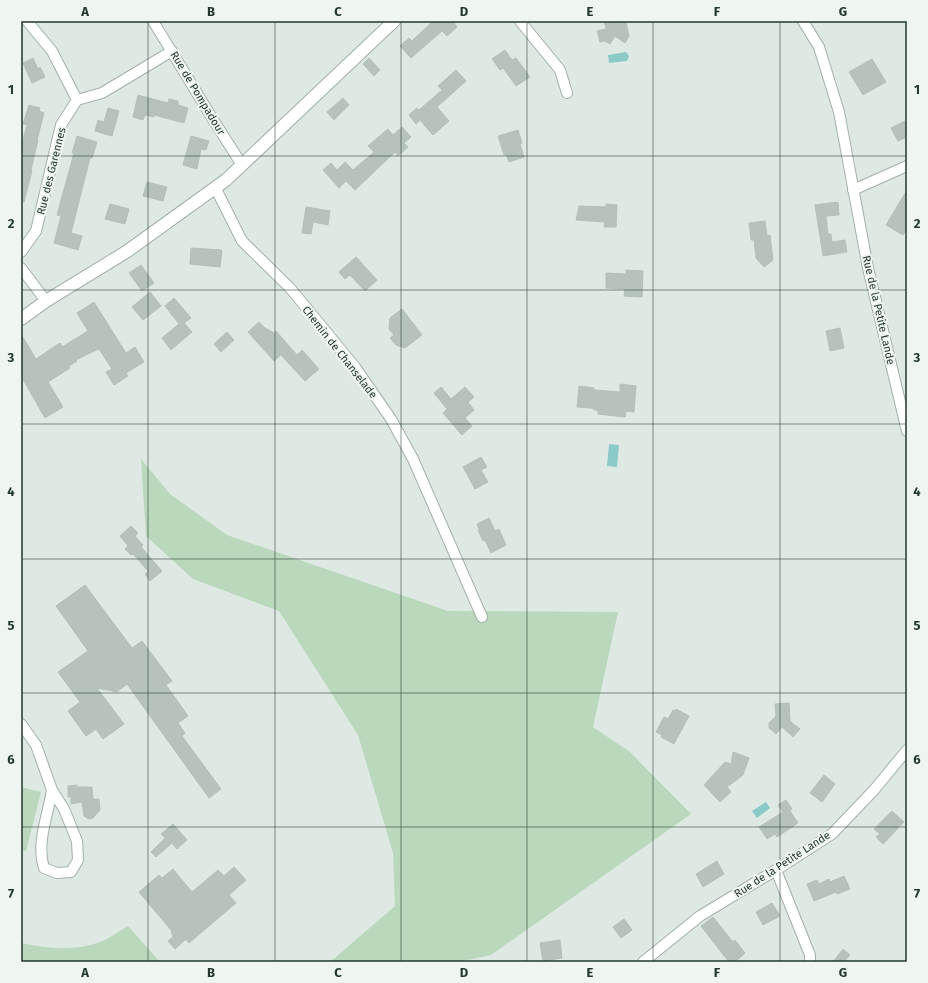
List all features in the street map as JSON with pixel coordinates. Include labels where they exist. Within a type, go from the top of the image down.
[{"type":"street","points":[[27,21],[52,51],[77,100],[102,93],[172,51]]},
{"type":"street","name":"Rue de Pompadour","points":[[153,21],[242,165]]},
{"type":"street","points":[[21,319],[46,301],[126,252],[216,188],[394,21]]},
{"type":"street","points":[[520,21],[560,70],[568,93]]},
{"type":"street","name":"Rue de la Petite Lande","points":[[803,21],[819,47],[838,112],[868,268],[907,430]]},
{"type":"street","name":"Rue des Garennes","points":[[21,252],[36,231],[61,125],[77,100]]},
{"type":"street","points":[[853,190],[907,166]]},
{"type":"street","name":"Chemin de Chanselade","points":[[216,188],[242,241],[290,288],[355,367],[391,419],[414,459],[482,617]]},
{"type":"street","points":[[21,268],[46,301]]},
{"type":"street","points":[[21,724],[36,745],[52,790],[64,809],[78,841],[78,860],[70,872],[57,873],[44,868],[41,857],[43,834],[52,790]]},
{"type":"street","name":"Rue de la Petite Lande","points":[[643,962],[700,916],[832,834],[874,790],[907,750]]},
{"type":"street","points":[[776,870],[810,955],[810,962]]},
{"type":"green space","points":[[141,459],[170,494],[227,535],[448,611],[618,612],[593,727],[630,752],[691,814],[491,955],[458,962],[330,962],[395,906],[393,853],[358,735],[279,611],[193,579],[146,536]]},
{"type":"green space","points":[[21,787],[41,792],[26,851],[21,850]]},
{"type":"green space","points":[[128,926],[160,962],[21,962],[21,943],[42,947],[75,948],[107,939]]},
{"type":"water","points":[[626,52],[629,56],[627,61],[609,63],[608,55]]},
{"type":"water","points":[[609,444],[619,445],[617,467],[607,466]]},
{"type":"water","points":[[766,802],[770,808],[757,818],[752,811]]},
{"type":"building","points":[[433,21],[453,21],[457,27],[447,36],[442,31],[411,58],[400,46],[409,38],[412,41]]},
{"type":"building","points":[[604,21],[619,21],[620,24],[626,22],[629,36],[625,43],[615,36],[610,44],[605,41],[600,42],[597,31],[606,29]]},
{"type":"building","points":[[505,50],[512,60],[516,58],[530,77],[516,86],[503,68],[500,70],[492,59]]},
{"type":"building","points":[[33,58],[38,69],[40,67],[45,77],[32,83],[23,63]]},
{"type":"building","points":[[369,58],[380,70],[374,76],[363,64]]},
{"type":"building","points":[[872,59],[886,82],[863,95],[849,72]]},
{"type":"building","points":[[456,70],[466,81],[437,107],[449,121],[433,135],[420,120],[416,124],[409,115],[417,108],[419,110],[442,90],[438,86]]},
{"type":"building","points":[[138,95],[168,103],[169,99],[178,101],[178,105],[188,108],[184,123],[154,115],[154,117],[145,115],[143,120],[133,117]]},
{"type":"building","points":[[343,98],[349,105],[334,120],[327,112]]},
{"type":"building","points":[[29,105],[40,108],[39,111],[44,113],[24,202],[21,201],[21,146],[27,125],[23,124]]},
{"type":"building","points":[[108,108],[119,111],[112,136],[95,131],[98,120],[104,122]]},
{"type":"building","points":[[907,120],[907,137],[898,141],[891,128]]},
{"type":"building","points":[[402,127],[411,137],[404,143],[408,147],[398,156],[395,152],[355,190],[346,181],[339,188],[323,170],[331,163],[337,170],[345,162],[353,170],[374,152],[368,146],[388,129],[393,135]]},
{"type":"building","points":[[518,130],[524,157],[509,162],[506,154],[504,155],[498,136]]},
{"type":"building","points":[[77,136],[97,142],[92,158],[90,158],[71,233],[82,236],[78,250],[54,243],[61,216],[57,215],[74,153],[72,153]]},
{"type":"building","points":[[191,136],[209,141],[206,150],[201,149],[197,169],[183,165]]},
{"type":"building","points":[[147,182],[167,187],[163,201],[143,196]]},
{"type":"building","points":[[907,190],[907,228],[903,235],[886,225]]},
{"type":"building","points":[[838,202],[839,215],[826,216],[828,234],[831,234],[832,242],[845,240],[847,252],[823,256],[815,205]]},
{"type":"building","points":[[110,204],[129,209],[125,224],[105,219]]},
{"type":"building","points":[[606,204],[617,205],[616,227],[604,227],[605,222],[576,220],[579,206],[606,207]]},
{"type":"building","points":[[306,207],[330,211],[328,225],[313,222],[311,234],[302,233]]},
{"type":"building","points":[[765,221],[767,236],[770,235],[773,260],[764,267],[756,258],[754,240],[751,240],[749,223]]},
{"type":"building","points":[[191,248],[222,250],[220,267],[190,264]]},
{"type":"building","points":[[356,257],[377,280],[365,291],[350,275],[345,279],[339,272]]},
{"type":"building","points":[[141,265],[154,283],[142,291],[129,273]]},
{"type":"building","points":[[626,270],[643,271],[642,297],[624,296],[625,289],[606,288],[606,273],[626,274]]},
{"type":"building","points":[[150,292],[161,306],[143,320],[132,307]]},
{"type":"building","points":[[174,298],[191,318],[184,323],[192,332],[171,350],[162,338],[179,324],[165,306]]},
{"type":"building","points":[[94,302],[126,353],[135,347],[144,362],[126,373],[128,376],[114,385],[106,372],[112,369],[99,349],[76,360],[77,361],[69,366],[70,368],[48,382],[63,407],[45,418],[21,376],[21,334],[36,359],[60,343],[62,347],[88,331],[77,313]]},
{"type":"building","points":[[402,309],[422,335],[405,348],[396,345],[390,338],[394,335],[389,329],[390,318]]},
{"type":"building","points":[[259,322],[265,328],[274,333],[276,331],[297,355],[302,350],[319,369],[305,381],[281,355],[274,361],[248,332]]},
{"type":"building","points":[[840,328],[844,348],[830,351],[826,331]]},
{"type":"building","points":[[227,332],[234,340],[221,352],[214,344]]},
{"type":"building","points":[[620,384],[636,386],[634,412],[626,411],[625,417],[598,414],[598,411],[591,408],[577,407],[579,386],[594,388],[594,390],[620,392]]},
{"type":"building","points":[[441,387],[451,399],[465,387],[474,397],[468,402],[474,410],[465,418],[472,426],[462,435],[443,413],[447,409],[434,393]]},
{"type":"building","points":[[481,457],[487,467],[481,470],[488,482],[475,489],[463,467]]},
{"type":"building","points":[[489,518],[495,531],[499,529],[506,545],[491,553],[485,540],[483,541],[477,524]]},
{"type":"building","points":[[131,526],[138,533],[135,536],[143,545],[141,547],[162,571],[150,581],[145,574],[148,571],[133,554],[131,555],[125,549],[128,546],[120,536]]},
{"type":"building","points":[[85,585],[132,648],[142,641],[172,681],[166,685],[188,716],[178,723],[185,733],[182,736],[221,789],[209,798],[127,684],[117,692],[97,688],[124,724],[103,739],[96,729],[86,736],[68,711],[80,702],[58,672],[88,651],[56,606]]},
{"type":"building","points":[[789,703],[790,721],[800,729],[793,737],[782,727],[776,734],[769,728],[769,723],[776,716],[775,704]]},
{"type":"building","points":[[676,709],[689,716],[674,744],[661,737],[662,735],[656,732],[664,717],[668,719],[673,710],[675,711]]},
{"type":"building","points":[[733,752],[749,758],[743,775],[727,787],[731,792],[720,802],[704,785],[725,762],[731,764]]},
{"type":"building","points":[[824,775],[835,784],[822,802],[810,793]]},
{"type":"building","points":[[77,785],[77,787],[92,787],[93,799],[99,799],[100,810],[93,818],[89,819],[84,816],[82,802],[71,804],[71,797],[68,797],[68,786]]},
{"type":"building","points":[[786,800],[792,809],[790,811],[798,823],[777,837],[775,834],[767,839],[759,827],[783,812],[778,805]]},
{"type":"building","points":[[892,811],[904,822],[883,844],[876,837],[880,834],[874,829]]},
{"type":"building","points":[[173,824],[187,840],[177,849],[172,843],[156,857],[151,852],[165,838],[161,834]]},
{"type":"building","points":[[717,861],[724,874],[703,887],[696,874]]},
{"type":"building","points":[[234,867],[246,880],[229,895],[236,903],[189,943],[186,939],[175,949],[168,941],[173,937],[171,930],[139,892],[159,875],[162,878],[173,869],[192,892],[218,870],[224,876]]},
{"type":"building","points":[[844,876],[850,889],[837,894],[836,892],[814,901],[807,884],[817,880],[819,884],[829,879],[830,882]]},
{"type":"building","points":[[772,903],[780,916],[763,925],[756,912]]},
{"type":"building","points":[[713,917],[733,942],[735,940],[745,953],[735,962],[729,962],[701,926]]},
{"type":"building","points":[[624,919],[632,930],[621,938],[613,927]]},
{"type":"building","points":[[560,940],[562,958],[543,961],[540,943]]},
{"type":"building","points":[[843,949],[850,955],[844,962],[833,962]]}]
